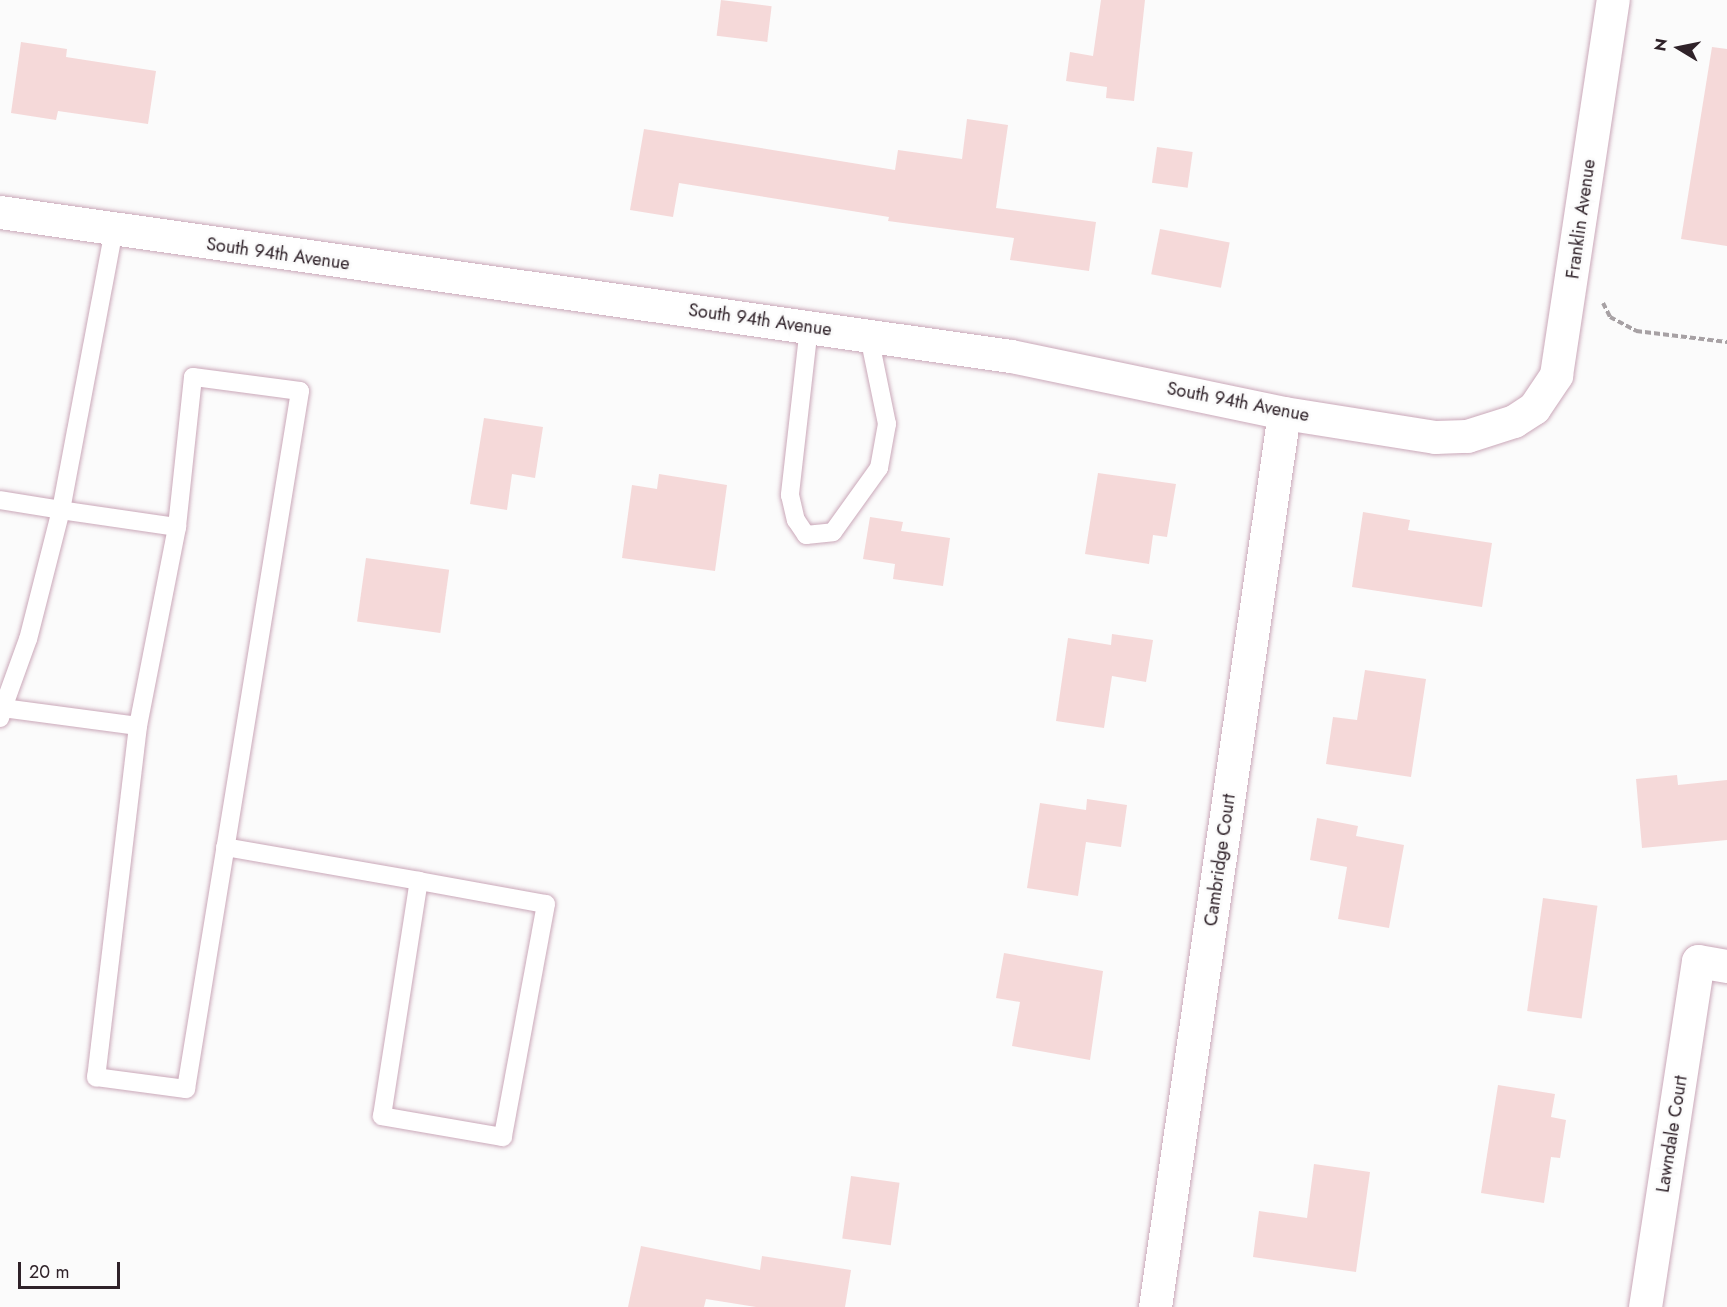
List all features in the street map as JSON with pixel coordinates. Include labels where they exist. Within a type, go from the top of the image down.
[{"type":"street","name":"Franklin Avenue","points":[[1514,421],[1534,408],[1556,375],[1613,0]]},
{"type":"street","name":"South 94th Avenue","points":[[0,212],[1011,356],[1284,413],[1435,436],[1467,436],[1514,421]]},
{"type":"street","name":"Cambridge Court","points":[[1155,1307],[1284,413]]},
{"type":"street","name":"Lawndale Court","points":[[1645,1307],[1713,963]]},
{"type":"lane","points":[[114,230],[61,510],[28,639],[2,713],[138,726]]},
{"type":"lane","points":[[809,327],[790,495],[796,520],[806,535],[833,532],[879,468],[887,424],[869,336]]},
{"type":"lane","points":[[193,377],[300,391],[186,1089],[96,1077],[138,726],[177,527],[193,377]]},
{"type":"lane","points":[[0,500],[177,527]]},
{"type":"lane","points":[[225,847],[419,881],[546,904],[503,1137],[382,1116],[419,881]]},
{"type":"path","points":[[1602,298],[1610,317],[1621,326],[1679,339],[1727,342]]},
{"type":"building","points":[[721,0],[772,6],[767,42],[717,36]]},
{"type":"building","points":[[1101,0],[1145,0],[1134,101],[1106,98],[1107,87],[1066,81],[1070,52],[1093,56]]},
{"type":"building","points":[[21,42],[67,49],[66,57],[156,71],[148,124],[58,111],[56,120],[11,113]]},
{"type":"building","points":[[1712,47],[1727,49],[1727,246],[1681,239]]},
{"type":"building","points":[[967,119],[1008,125],[996,208],[1096,222],[1089,271],[1010,260],[1014,238],[888,221],[889,217],[679,183],[673,217],[630,210],[644,129],[895,170],[898,150],[962,159]]},
{"type":"building","points":[[1157,147],[1193,152],[1188,188],[1152,183]]},
{"type":"building","points":[[1160,229],[1230,243],[1221,288],[1151,274]]},
{"type":"building","points":[[484,418],[543,427],[535,478],[512,474],[507,510],[470,504]]},
{"type":"building","points":[[1098,473],[1176,484],[1167,537],[1153,535],[1149,564],[1085,554]]},
{"type":"building","points":[[659,474],[727,485],[715,571],[622,558],[632,485],[657,489]]},
{"type":"building","points":[[1363,512],[1410,520],[1408,530],[1492,543],[1482,607],[1352,587]]},
{"type":"building","points":[[870,517],[903,522],[901,531],[950,538],[943,586],[893,579],[895,564],[863,559]]},
{"type":"building","points":[[366,558],[449,570],[440,633],[357,621]]},
{"type":"building","points":[[1112,634],[1153,640],[1146,682],[1112,676],[1104,728],[1056,721],[1068,638],[1111,645]]},
{"type":"building","points":[[1365,670],[1426,679],[1411,777],[1326,764],[1333,717],[1357,720]]},
{"type":"building","points":[[1677,775],[1678,785],[1727,780],[1727,840],[1642,848],[1636,779]]},
{"type":"building","points":[[1087,799],[1127,805],[1121,847],[1086,842],[1078,896],[1027,888],[1040,803],[1086,810]]},
{"type":"building","points":[[1317,818],[1358,826],[1356,836],[1404,845],[1389,928],[1338,919],[1347,867],[1310,860]]},
{"type":"building","points":[[1543,898],[1597,906],[1582,1019],[1527,1011]]},
{"type":"building","points":[[1004,953],[1103,971],[1090,1060],[1012,1046],[1020,1002],[996,998]]},
{"type":"building","points":[[1498,1085],[1555,1094],[1551,1117],[1566,1120],[1560,1158],[1551,1157],[1544,1203],[1481,1193]]},
{"type":"building","points":[[1314,1164],[1370,1172],[1356,1272],[1253,1257],[1259,1211],[1307,1218]]},
{"type":"building","points":[[851,1176],[900,1183],[891,1245],[842,1238]]},
{"type":"building","points":[[641,1246],[760,1270],[762,1256],[851,1270],[845,1307],[756,1307],[706,1299],[704,1307],[628,1307]]}]
